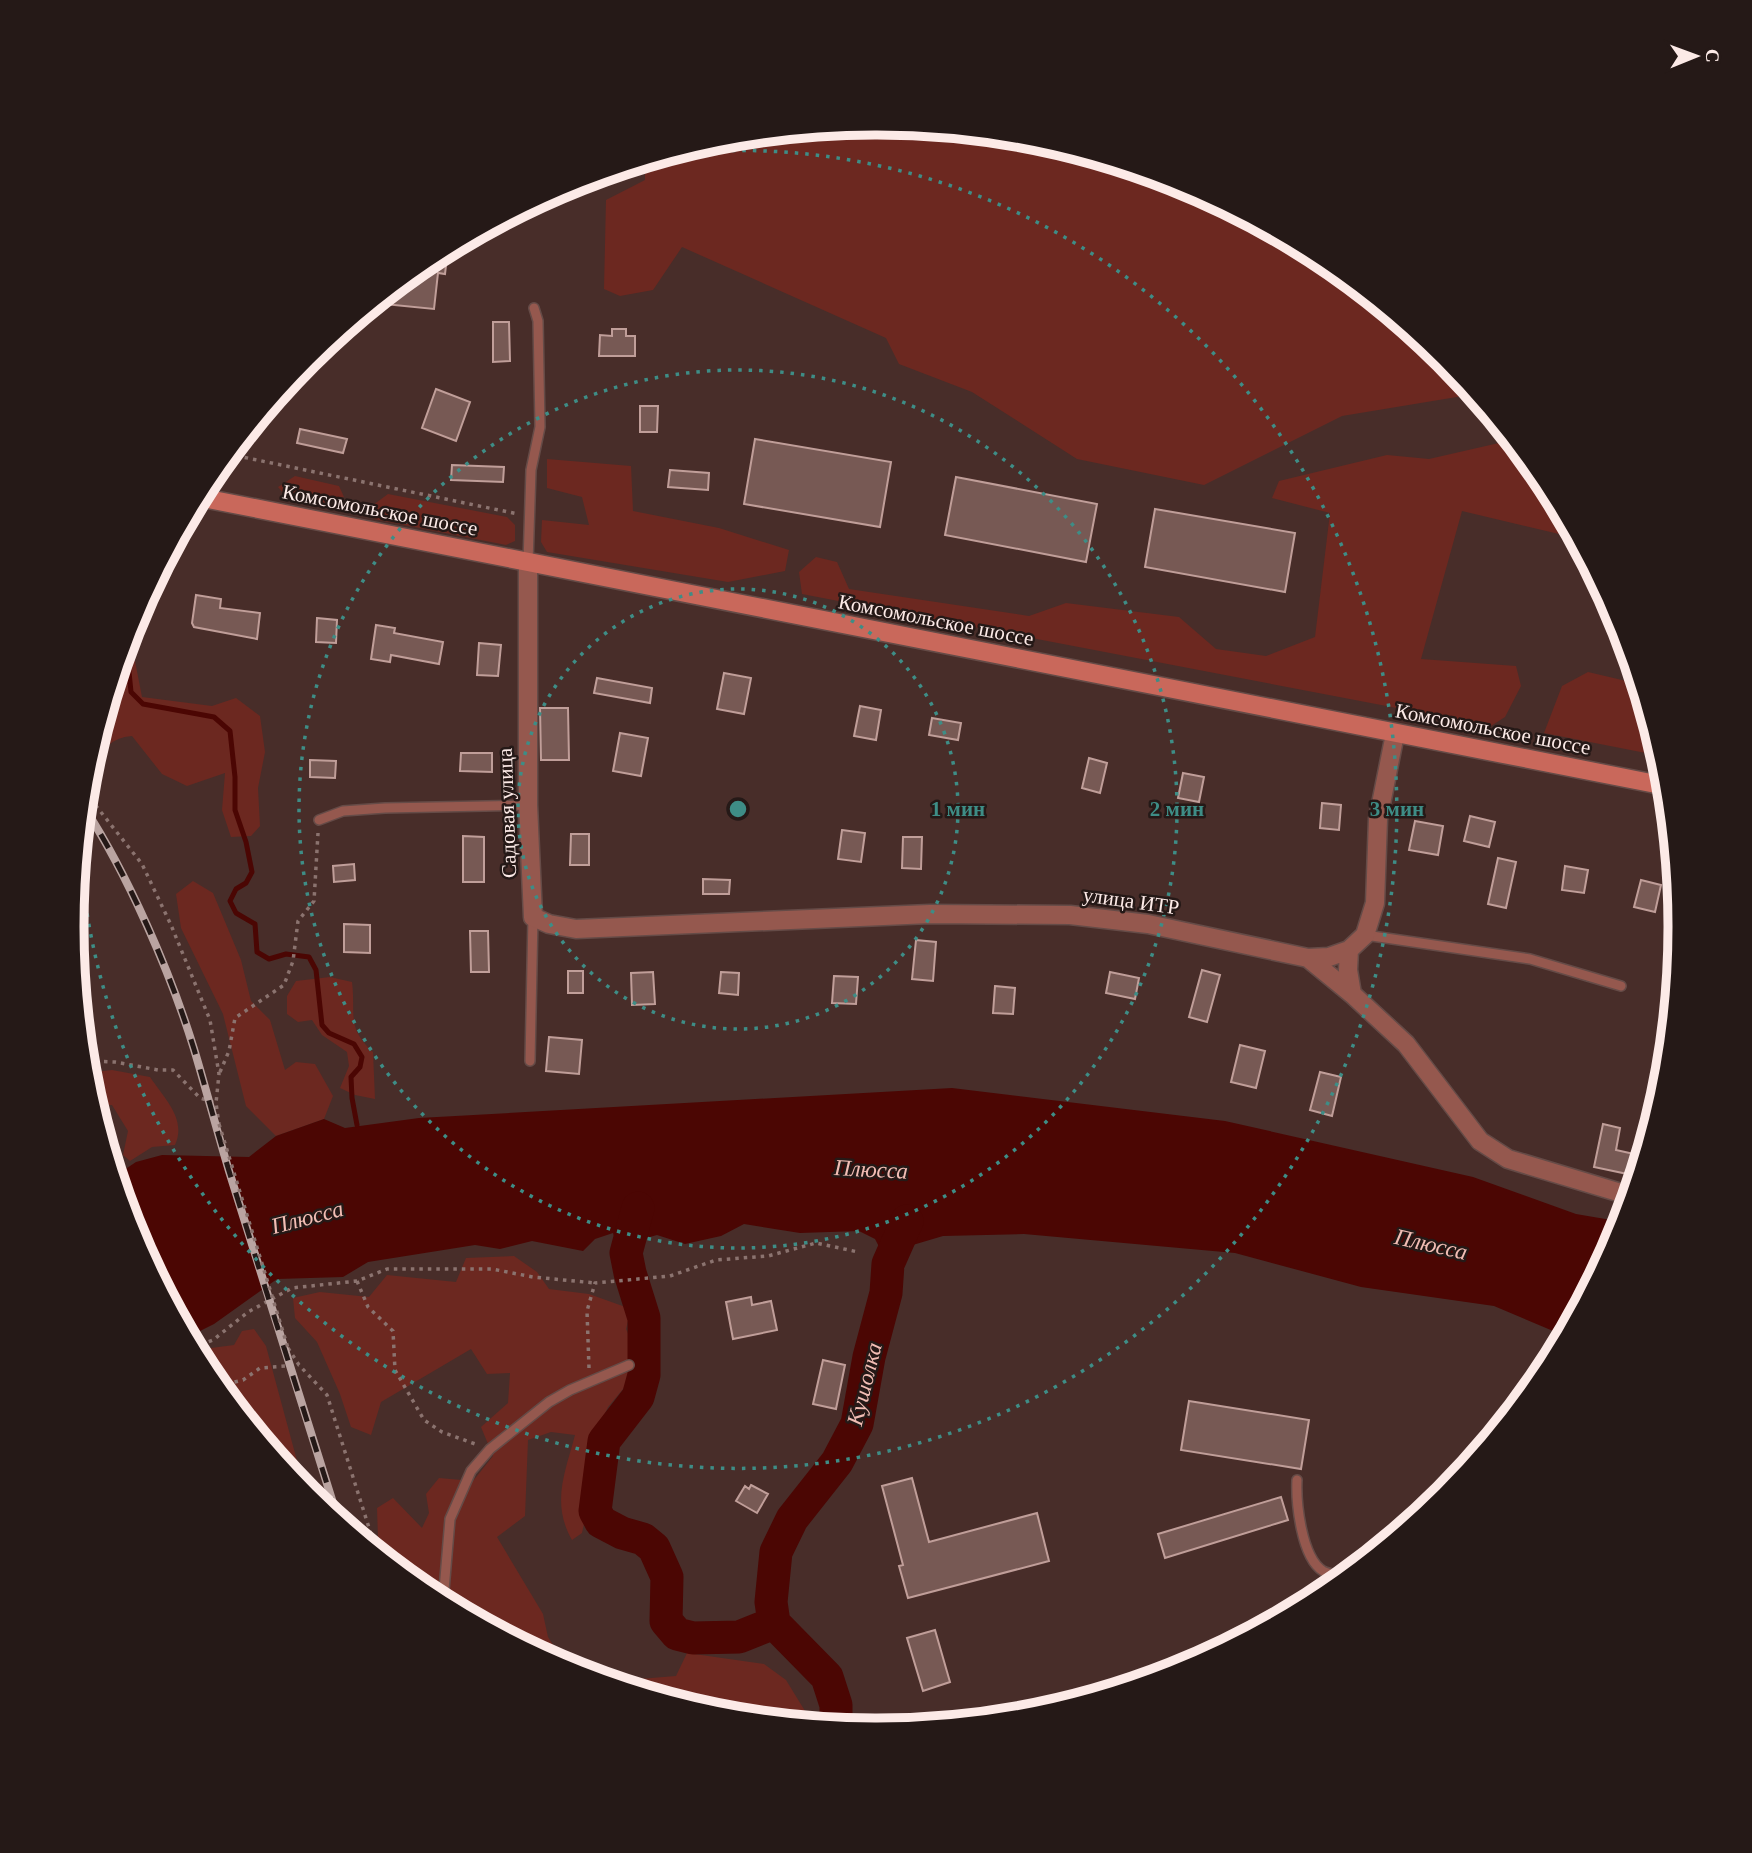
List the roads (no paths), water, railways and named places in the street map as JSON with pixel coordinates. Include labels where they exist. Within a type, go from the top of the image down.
[{"type":"main road","name":"Комсомольское шоссе","points":[[209,499],[1655,784]]},
{"type":"street","name":"Садовая улица","points":[[528,563],[528,805],[533,917]]},
{"type":"street","points":[[1308,958],[1329,957],[1349,950],[1366,935],[1375,903],[1378,818],[1395,734]]},
{"type":"street","name":"улица ИТР","points":[[533,917],[550,924],[576,929],[930,914],[1070,915],[1147,924],[1308,958],[1406,1044],[1480,1141],[1508,1159],[1622,1193]]},
{"type":"street","points":[[1349,950],[1348,970],[1352,994]]},
{"type":"lane","points":[[528,563],[531,470],[540,427],[538,321],[534,308]]},
{"type":"lane","points":[[319,820],[343,811],[528,805]]},
{"type":"lane","name":"Садовая улица","points":[[530,1061],[533,917]]},
{"type":"lane","points":[[1366,935],[1530,959],[1621,986]]},
{"type":"lane","points":[[444,1590],[450,1519],[471,1471],[489,1449],[549,1402],[589,1381],[629,1365]]},
{"type":"lane","points":[[1297,1480],[1296,1502],[1308,1552],[1322,1571],[1332,1574]]},
{"type":"water","name":"Плюсса","points":[[952,1088],[1225,1121],[1473,1177],[1576,1214],[1612,1220],[1586,1277],[1556,1332],[1494,1306],[1361,1287],[1235,1253],[1024,1234],[943,1236],[906,1247],[888,1264],[875,1239],[859,1231],[800,1233],[744,1224],[721,1236],[685,1244],[657,1235],[639,1240],[626,1253],[617,1246],[613,1233],[595,1239],[583,1251],[532,1241],[500,1249],[475,1245],[368,1262],[343,1277],[277,1279],[214,1324],[196,1333],[144,1230],[123,1171],[136,1162],[162,1155],[249,1157],[276,1136],[324,1119],[345,1128],[419,1118]]},
{"type":"waterway","points":[[128,666],[131,692],[143,704],[214,717],[230,731],[235,810],[246,842],[252,872],[246,883],[236,889],[230,901],[236,913],[255,924],[257,952],[269,959],[286,954],[309,957],[316,970],[322,1025],[329,1033],[354,1044],[362,1057],[360,1067],[351,1077],[357,1125]]},
{"type":"waterway","name":"Кушолка","points":[[638,1208],[626,1253],[644,1318],[644,1375],[638,1397],[604,1441],[595,1511],[601,1522],[622,1533],[643,1539],[654,1548],[667,1577],[666,1621],[677,1634],[693,1638],[739,1637],[774,1623]]},
{"type":"waterway","name":"Кушолка","points":[[836,1717],[836,1705],[827,1677],[774,1623],[771,1602],[776,1552],[792,1519],[837,1462],[857,1424],[869,1357],[886,1293],[888,1264],[907,1221]]},
{"type":"railway","points":[[92,820],[132,893],[184,1019],[333,1503]]}]
